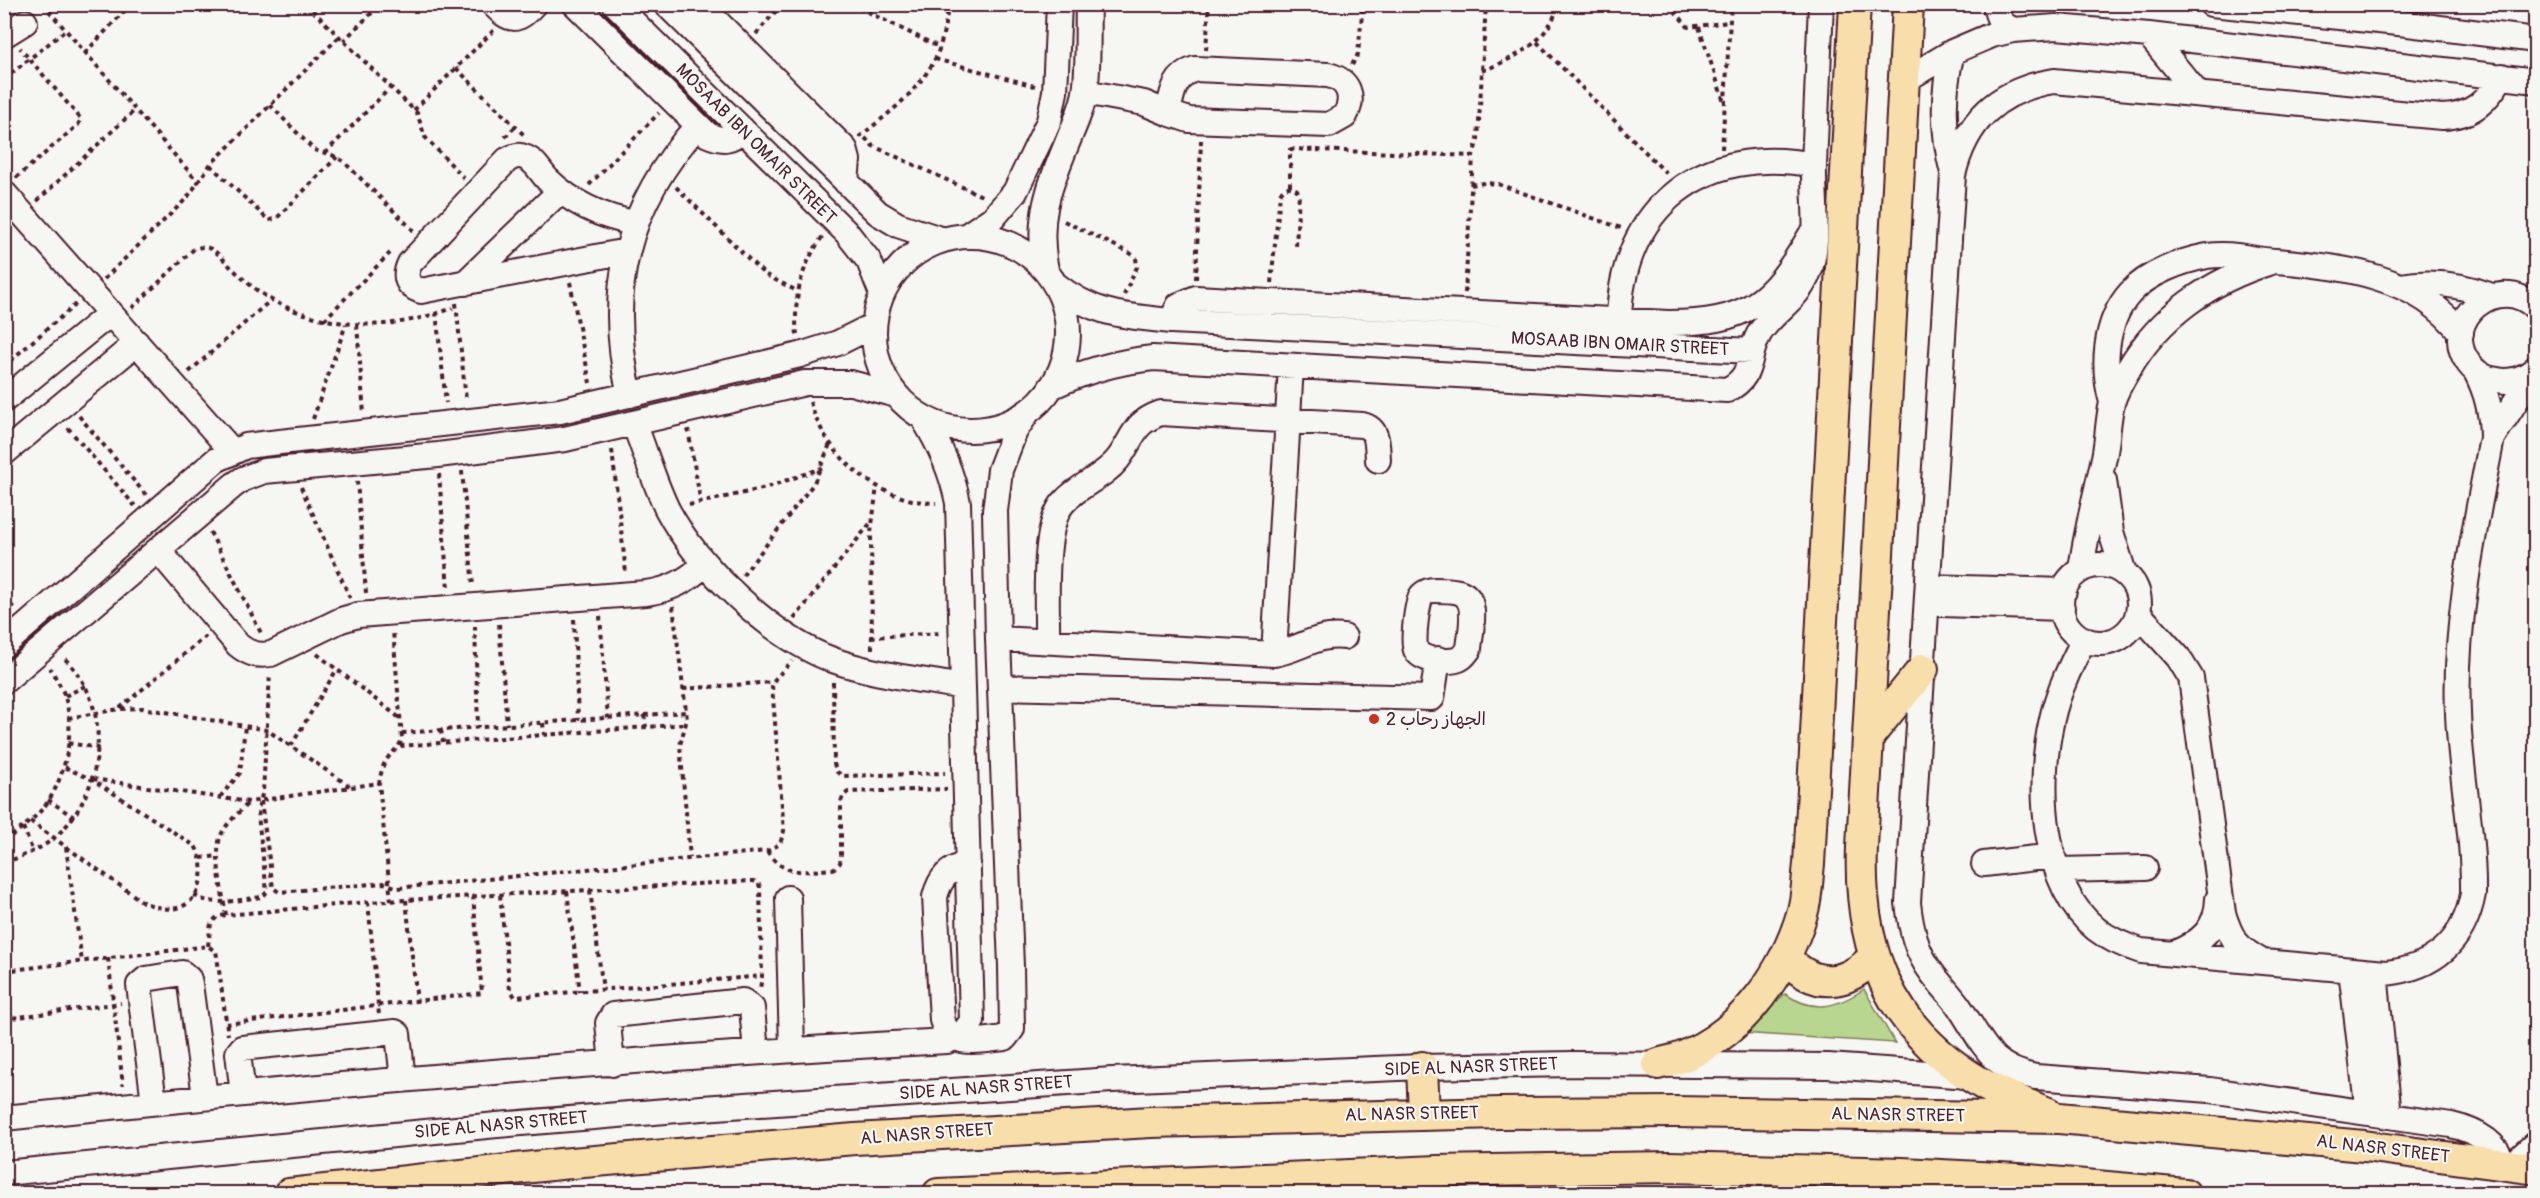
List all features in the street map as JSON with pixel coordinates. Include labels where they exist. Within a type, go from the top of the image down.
[{"type":"main road","points":[[1658,1064],[1689,1054],[1728,1029],[1760,997],[1785,958],[1803,912],[1809,864],[1855,4]]},
{"type":"main road","points":[[1908,4],[1868,737],[1861,893],[1863,914],[1874,956],[1892,995],[1917,1030],[1947,1060],[1970,1076],[2059,1118]]},
{"type":"main road","points":[[1868,737],[1923,669]]},
{"type":"main road","points":[[1785,958],[1808,977],[1838,980],[1852,975],[1874,956]]},
{"type":"main road","points":[[1422,1067],[1424,1114]]},
{"type":"main road","name":"AL NASR STREET","points":[[289,1194],[560,1164],[844,1140],[1140,1123],[1424,1114],[1675,1112],[2059,1118],[2364,1146],[2517,1166]]},
{"type":"main road","points":[[938,1194],[1437,1171],[1658,1167],[1902,1173],[2018,1179],[2186,1194]]},
{"type":"street","points":[[500,11],[514,19],[534,4]]},
{"type":"street","points":[[575,4],[708,135],[719,140],[730,139],[742,129]]},
{"type":"street","name":"MOSAAB IBN OMAIR STREET","points":[[615,4],[859,246],[869,261],[882,294]]},
{"type":"street","name":"MOSAAB IBN OMAIR STREET","points":[[666,4],[878,213],[898,225],[954,238]]},
{"type":"street","points":[[699,4],[744,48],[853,142],[848,160],[846,182]]},
{"type":"street","points":[[955,1039],[968,1028],[972,1021],[958,504],[955,485],[942,450],[923,418],[896,395],[887,383],[876,355],[874,325],[882,294],[895,273],[913,255],[981,228],[1015,192],[1049,122],[1055,92],[1059,4]]},
{"type":"street","points":[[4,1119],[205,1097],[403,1080],[792,1049],[955,1039],[971,1041],[1005,1038],[1008,1035],[1012,1029],[1011,966],[996,603],[996,490],[1006,450],[1027,413],[1051,387],[1063,363],[1068,337],[1065,310],[1051,278],[1041,231],[1047,192],[1079,114],[1085,92],[1088,4]]},
{"type":"street","points":[[1752,351],[1761,331],[1789,303],[1804,283],[1814,251],[1814,165],[1821,4]]},
{"type":"street","points":[[1995,4],[1997,14],[2003,24],[2013,30]]},
{"type":"street","points":[[2211,4],[2408,24],[2535,40]]},
{"type":"street","points":[[1905,80],[1971,43],[2013,30],[2056,27],[2149,35],[2535,81]]},
{"type":"street","points":[[2149,35],[2197,93]]},
{"type":"street","points":[[1952,52],[1947,72],[1944,114],[1948,155],[1953,175]]},
{"type":"street","points":[[1085,92],[1144,103],[1168,113],[1180,118],[1329,124],[1338,121],[1349,108],[1349,90],[1344,82],[1328,75],[1205,69],[1186,72],[1179,78],[1174,86],[1168,113]]},
{"type":"street","points":[[2502,76],[2483,103],[2464,114],[2453,116],[2072,81],[2035,84],[2018,90],[1987,110],[1965,140],[1953,175],[1908,903],[1910,922],[1922,957],[1931,972],[1957,1004],[1989,1054],[2010,1070],[2036,1077],[2210,1090],[2451,1125],[2475,1132],[2517,1166],[2535,1143]]},
{"type":"street","points":[[630,395],[619,338],[620,299],[627,251],[635,223],[660,171],[698,124]]},
{"type":"street","points":[[627,251],[566,263],[453,291],[421,291],[412,288],[407,280],[406,272],[410,263],[507,160],[514,156],[522,156],[531,160],[567,196],[596,213],[635,223]]},
{"type":"street","points":[[1619,320],[1619,296],[1623,272],[1639,234],[1665,202],[1681,189],[1721,168],[1766,159],[1790,160],[1814,165]]},
{"type":"street","points":[[9,187],[23,214],[232,451]]},
{"type":"street","points":[[453,291],[567,196]]},
{"type":"street","points":[[1172,321],[1179,305],[1196,298],[1703,323],[1722,319],[1762,300],[1776,288],[1791,269],[1814,228]]},
{"type":"street","points":[[954,238],[984,237],[1010,244],[1033,258],[1051,278]]},
{"type":"street","points":[[2112,402],[2106,369],[2108,345],[2114,322],[2129,294],[2173,266],[2208,256],[2246,255],[2273,261],[2316,263],[2357,272],[2429,301],[2441,310],[2461,333]]},
{"type":"street","points":[[2081,570],[2090,514],[2104,460],[2112,402],[2121,382],[2145,345],[2176,312],[2193,298],[2231,276],[2273,261]]},
{"type":"street","name":"MOSAAB IBN OMAIR STREET","points":[[1051,278],[1084,304],[1115,315],[1172,321],[1752,351],[1746,375],[1738,385],[1727,390],[1714,391],[1142,359],[1090,370],[1051,387]]},
{"type":"street","points":[[2397,287],[2443,283],[2492,296]]},
{"type":"street","points":[[2084,639],[2059,693],[2047,744],[2045,796],[2056,863],[2073,903],[2097,929],[2110,938],[2133,948],[2375,972],[2394,973],[2415,968],[2441,953],[2460,932],[2471,907],[2474,881],[2458,713],[2459,673],[2467,582],[2492,438],[2490,410],[2484,389],[2463,353],[2461,333],[2468,314],[2474,306],[2492,296],[2512,294],[2534,304]]},
{"type":"street","points":[[4,399],[80,338],[115,317]]},
{"type":"street","points":[[4,645],[216,460],[232,451],[246,446],[560,411],[800,355],[838,343],[874,325]]},
{"type":"street","points":[[80,338],[106,369]]},
{"type":"street","points":[[4,453],[137,343]]},
{"type":"street","points":[[1274,654],[1291,366]]},
{"type":"street","points":[[2475,370],[2493,380],[2503,381],[2523,377],[2535,369]]},
{"type":"street","points":[[2492,438],[2535,369]]},
{"type":"street","points":[[4,681],[243,479],[264,471],[565,439],[805,382],[851,383],[896,395]]},
{"type":"street","points":[[923,418],[957,429],[975,430],[1002,424],[1027,413]]},
{"type":"street","points":[[1047,641],[1049,539],[1053,519],[1065,501],[1102,476],[1119,458],[1138,425],[1148,417],[1161,413],[1368,427],[1376,435],[1378,460]]},
{"type":"street","points":[[634,423],[667,508],[705,564],[730,590],[783,633],[805,647],[833,660],[873,671],[963,687]]},
{"type":"street","points":[[410,429],[412,457]]},
{"type":"street","points":[[2104,460],[2107,511],[2124,573],[2137,591],[2138,613],[2134,623],[2117,638],[2106,642],[2084,639],[2069,627],[2063,600],[2072,577],[2081,570],[2103,565],[2124,573]]},
{"type":"street","points":[[158,550],[220,624],[247,652],[258,656],[271,654],[341,620],[372,614],[629,595],[671,588],[693,576],[705,564]]},
{"type":"street","points":[[1928,595],[2063,600]]},
{"type":"street","points":[[961,605],[996,603]]},
{"type":"street","points":[[2138,613],[2178,657],[2191,678],[2219,886],[2230,935],[2244,952],[2264,962]]},
{"type":"street","points":[[998,639],[1274,654],[1297,648],[1323,636],[1344,637]]},
{"type":"street","points":[[1000,687],[1432,698],[1438,659]]},
{"type":"street","points":[[965,781],[1003,782]]},
{"type":"street","points":[[955,1039],[944,1028],[942,1020],[935,897],[938,885],[945,874],[955,867],[968,863]]},
{"type":"street","points":[[1984,864],[2056,863],[2145,868]]},
{"type":"street","points":[[2175,953],[2195,945],[2210,930],[2218,912],[2219,886]]},
{"type":"street","points":[[788,898],[792,1049]]},
{"type":"street","points":[[971,968],[1011,966]]},
{"type":"street","points":[[2351,970],[2373,1070],[2378,1115]]},
{"type":"street","points":[[2373,1070],[2375,972]]},
{"type":"street","points":[[154,1102],[139,986],[146,979],[182,974],[189,979],[205,1097]]},
{"type":"street","points":[[612,1064],[608,1023],[613,1015],[743,1001],[748,1004],[753,1013],[756,1052]]},
{"type":"street","points":[[243,1094],[238,1053],[240,1049],[381,1033],[398,1033],[403,1080]]},
{"type":"street","name":"SIDE AL NASR STREET","points":[[4,1173],[702,1107],[1112,1080],[1422,1067],[1658,1064],[1828,1066],[1970,1076]]},
{"type":"path","points":[[43,4],[199,183]]},
{"type":"path","points":[[85,53],[131,4]]},
{"type":"path","points":[[306,4],[414,110],[419,117],[425,138],[477,192]]},
{"type":"path","points":[[343,41],[381,4]]},
{"type":"path","points":[[744,48],[782,4]]},
{"type":"path","points":[[850,4],[939,48]]},
{"type":"path","points":[[853,142],[891,111],[922,80],[939,48],[949,4]]},
{"type":"path","points":[[1205,69],[1209,4]]},
{"type":"path","points":[[1344,82],[1358,54],[1363,4]]},
{"type":"path","points":[[1463,312],[1473,156],[1478,139],[1486,4]]},
{"type":"path","points":[[1482,71],[1525,52],[1537,42],[1555,18],[1559,4]]},
{"type":"path","points":[[1669,4],[1688,27],[1730,22]]},
{"type":"path","points":[[1721,168],[1731,4]]},
{"type":"path","points":[[414,110],[456,68],[500,11]]},
{"type":"path","points":[[1699,27],[1725,106]]},
{"type":"path","points":[[9,187],[78,125],[81,119],[29,59],[12,30]]},
{"type":"path","points":[[4,79],[66,30]]},
{"type":"path","points":[[4,366],[92,291],[187,198],[210,165],[339,37]]},
{"type":"path","points":[[1537,42],[1681,189]]},
{"type":"path","points":[[935,59],[1055,92]]},
{"type":"path","points":[[456,68],[532,143]]},
{"type":"path","points":[[325,153],[391,87]]},
{"type":"path","points":[[567,196],[672,99]]},
{"type":"path","points":[[270,105],[314,150],[338,157],[428,244]]},
{"type":"path","points":[[23,214],[135,110]]},
{"type":"path","points":[[1196,298],[1202,120]]},
{"type":"path","points":[[1290,186],[1291,123]]},
{"type":"path","points":[[853,142],[873,146],[1004,206]]},
{"type":"path","points":[[1290,149],[1473,156]]},
{"type":"path","points":[[210,165],[269,220],[281,216],[338,157]]},
{"type":"path","points":[[660,171],[764,274],[797,291]]},
{"type":"path","points":[[1471,185],[1498,184],[1639,234]]},
{"type":"path","points":[[1290,186],[1299,194],[1296,246]]},
{"type":"path","points":[[1270,302],[1280,194],[1290,186]]},
{"type":"path","points":[[1043,211],[1130,252],[1136,258],[1137,267],[1115,315]]},
{"type":"path","points":[[800,355],[795,313],[802,272],[822,237],[836,222]]},
{"type":"path","points":[[115,317],[194,249],[201,247],[214,251],[253,289],[293,310],[346,324],[391,324],[437,314],[453,291]]},
{"type":"path","points":[[566,263],[594,404]]},
{"type":"path","points":[[453,291],[437,314],[458,424]]},
{"type":"path","points":[[453,291],[458,424]]},
{"type":"path","points":[[174,385],[273,299]]},
{"type":"path","points":[[306,439],[346,324]]},
{"type":"path","points":[[357,325],[366,433]]},
{"type":"path","points":[[805,382],[819,425],[831,444],[860,474],[877,486],[903,497],[930,503],[958,504]]},
{"type":"path","points":[[60,407],[153,515]]},
{"type":"path","points":[[60,407],[153,515]]},
{"type":"path","points":[[685,411],[701,504]]},
{"type":"path","points":[[609,430],[629,595]]},
{"type":"path","points":[[730,590],[804,497],[822,468],[831,444]]},
{"type":"path","points":[[449,453],[486,605],[507,725]]},
{"type":"path","points":[[449,453],[449,608]]},
{"type":"path","points":[[356,462],[372,614],[402,719],[400,746],[387,759],[381,770],[379,783],[391,901]]},
{"type":"path","points":[[292,468],[372,614]]},
{"type":"path","points":[[667,508],[701,504],[762,489],[822,468]]},
{"type":"path","points":[[873,671],[871,637],[873,519],[877,486]]},
{"type":"path","points":[[194,895],[207,902],[262,897],[267,892],[259,825],[271,654],[201,513]]},
{"type":"path","points":[[783,633],[873,519]]},
{"type":"path","points":[[671,588],[686,712],[686,724],[680,745],[690,858]]},
{"type":"path","points":[[599,597],[608,718]]},
{"type":"path","points":[[573,599],[578,720]]},
{"type":"path","points":[[478,727],[486,605]]},
{"type":"path","points":[[118,709],[220,624]]},
{"type":"path","points":[[871,637],[961,632]]},
{"type":"path","points":[[299,640],[402,719]]},
{"type":"path","points":[[4,863],[33,852],[54,838],[74,817],[93,779],[99,748],[95,713],[85,686],[69,663],[45,647]]},
{"type":"path","points":[[4,841],[30,821],[48,800],[64,767],[69,743],[65,696],[45,647]]},
{"type":"path","points":[[683,689],[772,682],[805,647]]},
{"type":"path","points":[[833,660],[834,764],[837,772],[843,776],[965,781]]},
{"type":"path","points":[[291,746],[337,669]]},
{"type":"path","points":[[261,801],[275,891],[384,883],[398,888],[767,851],[780,844],[784,831],[772,682]]},
{"type":"path","points":[[65,696],[85,686]]},
{"type":"path","points":[[68,718],[118,709],[143,708],[267,730],[351,787]]},
{"type":"path","points":[[402,733],[686,712]]},
{"type":"path","points":[[644,715],[646,727]]},
{"type":"path","points":[[543,723],[544,735]]},
{"type":"path","points":[[400,746],[686,724]]},
{"type":"path","points":[[219,797],[240,773],[245,726]]},
{"type":"path","points":[[441,730],[443,742]]},
{"type":"path","points":[[69,743],[99,748]]},
{"type":"path","points":[[30,821],[143,902],[154,907],[178,907],[189,903],[201,878],[201,858],[195,846],[93,779],[64,767]]},
{"type":"path","points":[[93,779],[249,802],[379,783]]},
{"type":"path","points":[[767,851],[772,859],[791,872],[833,869],[840,863],[841,802],[848,792],[965,781]]},
{"type":"path","points":[[48,800],[74,817]]},
{"type":"path","points":[[226,915],[219,856],[221,836],[249,802]]},
{"type":"path","points":[[23,827],[33,852]]},
{"type":"path","points":[[66,847],[82,962]]},
{"type":"path","points":[[201,858],[219,856]]},
{"type":"path","points":[[208,946],[211,923],[217,917],[226,915],[368,902],[758,882],[762,976],[761,987],[748,1004]]},
{"type":"path","points":[[590,890],[605,1001],[613,1015]]},
{"type":"path","points":[[567,891],[580,992]]},
{"type":"path","points":[[500,895],[512,993],[520,997],[790,973]]},
{"type":"path","points":[[226,1024],[482,993],[473,896]]},
{"type":"path","points":[[406,900],[417,1002]]},
{"type":"path","points":[[368,902],[381,1033]]},
{"type":"path","points":[[108,958],[126,1105]]},
{"type":"path","points":[[4,1019],[140,1000]]},
{"type":"green space","points":[[1864,989],[1895,1043],[1740,1033],[1785,994],[1806,1004],[1825,1006],[1844,1000]]},
{"type":"place","name":"الجهاز رحاب 2","points":[[1374,719]]}]
